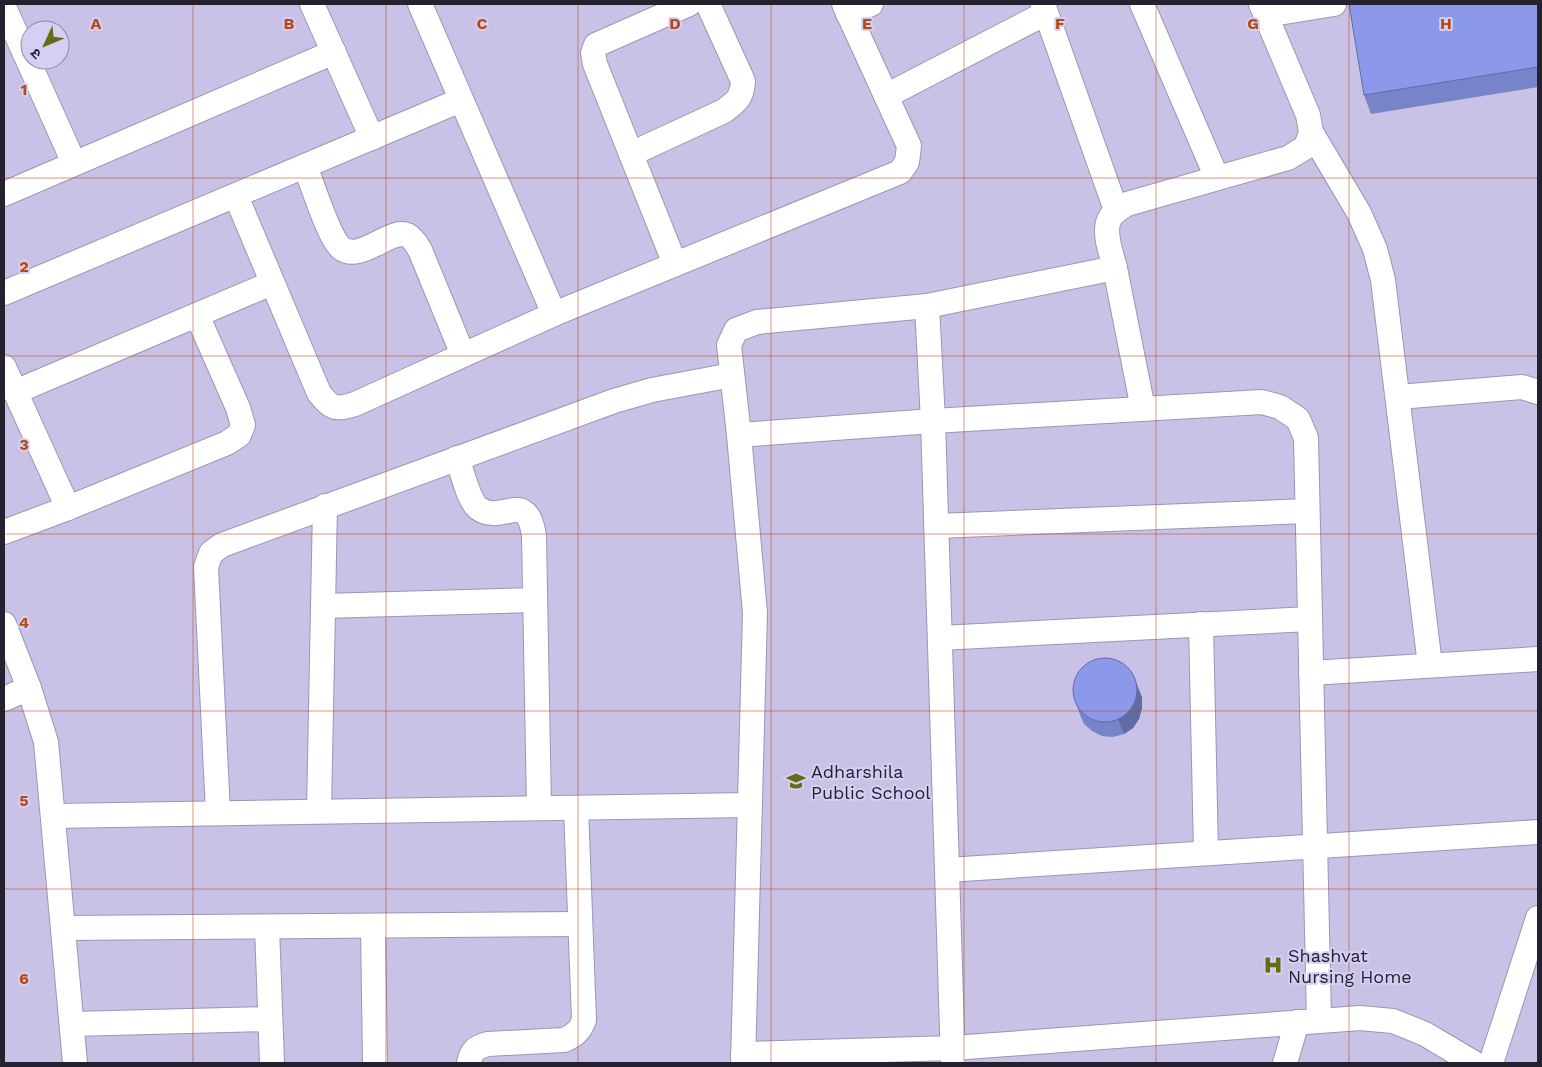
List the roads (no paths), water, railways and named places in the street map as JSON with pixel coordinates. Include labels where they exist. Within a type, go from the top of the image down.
[{"type":"street","points":[[312,4],[372,138]]},
{"type":"street","points":[[420,4],[554,314]]},
{"type":"street","points":[[675,264],[594,64],[593,53],[596,45],[689,4]]},
{"type":"street","points":[[631,154],[724,111],[736,102],[743,93],[743,81],[708,4]]},
{"type":"street","points":[[236,196],[319,393],[328,404],[339,409],[355,404],[554,314],[900,172],[907,162],[909,146],[846,9],[871,4]]},
{"type":"street","points":[[1142,4],[1217,178]]},
{"type":"street","points":[[1334,4],[1264,9],[1308,115],[1311,132],[1359,214],[1375,249],[1383,280],[1430,666]]},
{"type":"street","points":[[4,7],[74,163]]},
{"type":"street","points":[[886,96],[1044,8],[1116,210]]},
{"type":"street","points":[[4,194],[334,52]]},
{"type":"street","points":[[4,293],[461,100]]},
{"type":"street","points":[[1143,408],[1107,232],[1109,220],[1116,210],[1126,204],[1288,158],[1306,147],[1311,132]]},
{"type":"street","points":[[305,166],[333,238],[342,248],[349,252],[360,251],[399,234],[407,235],[414,241],[420,250],[463,355]]},
{"type":"street","points":[[1115,268],[927,306],[757,322],[736,330],[729,344],[755,613],[743,1059],[953,1056],[1308,1021],[1360,1018],[1393,1021],[1425,1034],[1474,1063]]},
{"type":"street","points":[[15,392],[272,282]]},
{"type":"street","points":[[927,306],[933,421],[953,1056]]},
{"type":"street","points":[[4,532],[227,443],[239,435],[243,425],[238,408],[197,314]]},
{"type":"street","points":[[4,367],[68,508]]},
{"type":"street","points":[[218,813],[206,567],[211,553],[222,544],[614,401],[652,390],[732,375]]},
{"type":"street","points":[[1398,397],[1522,387],[1538,392]]},
{"type":"street","points":[[739,434],[1262,402],[1280,407],[1298,419],[1306,438],[1315,846],[1308,1021],[1285,1063]]},
{"type":"street","points":[[457,458],[471,498],[477,507],[486,512],[496,513],[518,509],[527,514],[532,521],[534,536],[539,808]]},
{"type":"street","points":[[319,811],[325,506]]},
{"type":"street","points":[[936,526],[1308,510]]},
{"type":"street","points":[[323,606],[535,600]]},
{"type":"street","points":[[940,638],[1310,619]]},
{"type":"street","points":[[4,624],[29,688],[46,742],[75,1063]]},
{"type":"street","points":[[1201,624],[1206,853]]},
{"type":"street","points":[[1311,673],[1538,659]]},
{"type":"street","points":[[4,699],[29,688]]},
{"type":"street","points":[[53,816],[750,805]]},
{"type":"street","points":[[469,1063],[472,1052],[479,1046],[564,1040],[573,1036],[581,1029],[584,1020],[576,808]]},
{"type":"street","points":[[947,870],[1538,832]]},
{"type":"street","points":[[1491,1063],[1538,918]]},
{"type":"street","points":[[63,928],[580,924]]},
{"type":"street","points":[[373,926],[375,1063]]},
{"type":"street","points":[[267,927],[272,1063]]},
{"type":"street","points":[[72,1024],[270,1019]]},
{"type":"place","name":"Adharshila Public School","points":[[796,781]]},
{"type":"place","name":"Shashvat Nursing Home","points":[[1273,965]]}]
